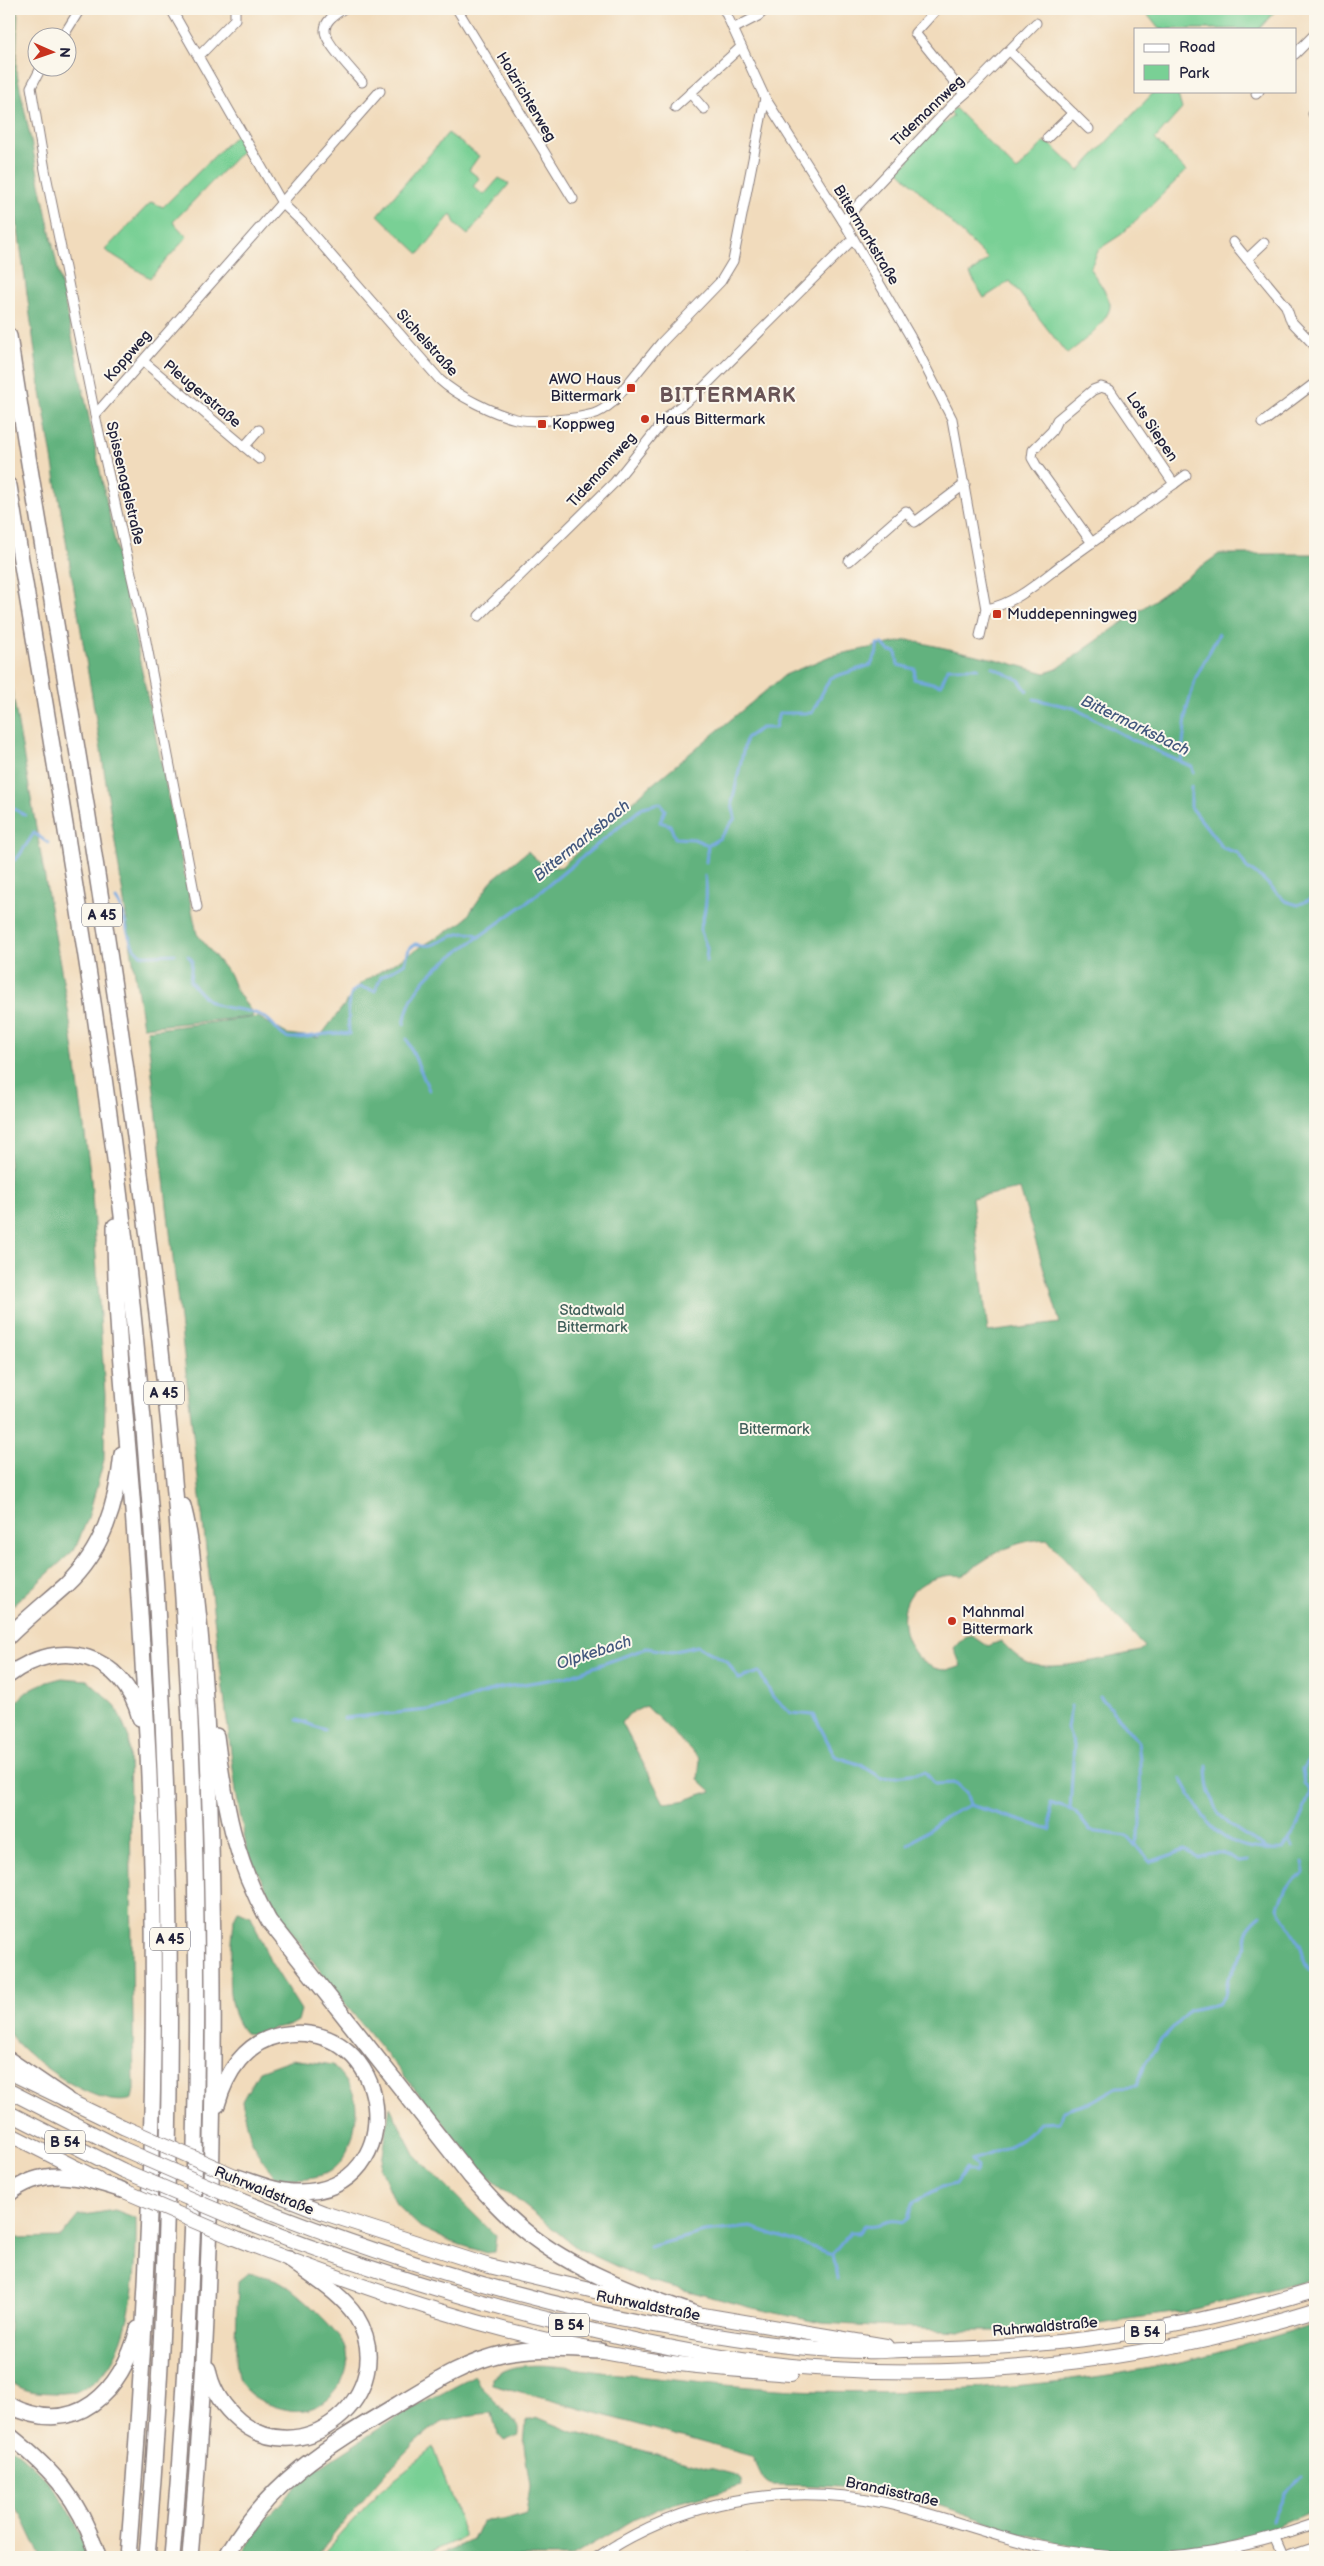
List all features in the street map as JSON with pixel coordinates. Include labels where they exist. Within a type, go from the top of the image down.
[{"type":"highway","name":"A 45","points":[[9,336],[124,1058],[157,1320],[172,1466],[188,1694],[195,1948],[191,2244],[172,2557]]},
{"type":"highway","name":"A 45","points":[[9,486],[85,955],[115,1164],[134,1322],[148,1471],[163,1697],[170,1938],[170,2095],[166,2253],[147,2557]]},
{"type":"highway","points":[[115,1164],[115,1284],[148,1754],[153,2050],[147,2280],[128,2557]]},
{"type":"highway","points":[[9,1636],[76,1575],[105,1531],[113,1506],[122,1461],[124,1406]]},
{"type":"highway","points":[[172,1466],[190,1535],[205,1677],[225,1799],[237,1851],[256,1898],[284,1943],[471,2177],[506,2215],[545,2247],[569,2261],[667,2304],[696,2314]]},
{"type":"highway","points":[[9,1675],[26,1663],[61,1653],[85,1657],[109,1668],[129,1689],[136,1703],[148,1754]]},
{"type":"highway","points":[[190,2557],[205,2335],[212,2136],[213,1939],[205,1677]]},
{"type":"highway","points":[[212,2136],[217,2104],[226,2078],[245,2053],[264,2040],[289,2034],[317,2036],[344,2049],[365,2071],[375,2096],[377,2124],[369,2150],[354,2170],[344,2179],[322,2189],[298,2192],[283,2191],[236,2177]]},
{"type":"highway","points":[[9,2060],[66,2099]]},
{"type":"highway","points":[[9,2072],[123,2127],[281,2197],[324,2213],[489,2266],[696,2314],[772,2328],[867,2341],[901,2350]]},
{"type":"highway","name":"Ruhrwaldstraße","points":[[9,2091],[123,2149],[236,2198],[369,2249],[566,2306],[651,2325],[734,2339],[866,2352],[1020,2347],[1118,2336],[1194,2322],[1315,2290]]},
{"type":"highway","name":"B 54","points":[[9,2113],[122,2170],[311,2248],[483,2304],[634,2341],[736,2358],[813,2368],[916,2371],[1016,2368],[1106,2358],[1248,2329],[1315,2310]]},
{"type":"highway","points":[[9,2134],[122,2190],[234,2238],[420,2304],[525,2334],[601,2351],[690,2365],[867,2378],[916,2371]]},
{"type":"highway","points":[[9,2194],[29,2181],[63,2175],[97,2181],[122,2190]]},
{"type":"highway","points":[[205,2335],[207,2365],[212,2387],[226,2408],[246,2426],[270,2436],[298,2437],[324,2429],[344,2413],[359,2392],[367,2364],[367,2350],[361,2325],[355,2315],[336,2294],[289,2259]]},
{"type":"highway","points":[[9,2405],[20,2411],[40,2416],[58,2416],[88,2407],[101,2398],[124,2368],[133,2348],[141,2317],[147,2280]]},
{"type":"highway","points":[[226,2557],[257,2510],[294,2472],[342,2438],[448,2376],[476,2362],[506,2353],[547,2350],[601,2351]]},
{"type":"highway","points":[[9,2435],[40,2460],[73,2498],[92,2535],[98,2557]]},
{"type":"street","points":[[68,28],[80,9]]},
{"type":"street","name":"Sichelstraße","points":[[171,9],[282,203],[451,390],[515,419],[542,420],[593,414],[613,402],[661,343],[728,272],[741,225],[765,98]]},
{"type":"street","points":[[199,56],[235,19],[235,9]]},
{"type":"street","points":[[343,9],[328,20],[325,29],[327,38],[362,82]]},
{"type":"street","name":"Holzrichterweg","points":[[457,9],[573,199]]},
{"type":"street","name":"Bittermarkstraße","points":[[724,9],[765,98],[853,238],[910,336],[952,419],[986,609],[980,636]]},
{"type":"street","points":[[733,29],[758,16],[766,9]]},
{"type":"street","points":[[937,9],[915,33],[964,94]]},
{"type":"street","name":"Tidemannweg","points":[[843,221],[888,174],[901,157],[1036,24]]},
{"type":"street","points":[[1296,53],[1314,39]]},
{"type":"street","points":[[675,107],[741,47]]},
{"type":"street","points":[[1010,51],[1089,129]]},
{"type":"street","name":"Spissenagelstraße","points":[[36,78],[31,87],[45,170],[95,415],[144,631],[197,907]]},
{"type":"street","name":"Koppweg","points":[[95,415],[380,90]]},
{"type":"street","points":[[690,93],[704,109]]},
{"type":"street","points":[[1047,138],[1073,113]]},
{"type":"street","name":"Tidemannweg","points":[[478,616],[614,483],[667,417],[702,389],[853,238]]},
{"type":"street","points":[[1233,242],[1286,306],[1291,321],[1315,346]]},
{"type":"street","points":[[1247,259],[1264,243]]},
{"type":"street","name":"Pleugerstraße","points":[[143,361],[259,460]]},
{"type":"street","points":[[1262,423],[1315,383]]},
{"type":"street","name":"Lots Siepen","points":[[1092,543],[1032,458],[1036,445],[1052,431],[1057,420],[1093,390],[1101,387],[1110,390],[1174,484]]},
{"type":"street","name":"Pleugerstraße","points":[[244,447],[259,430]]},
{"type":"street","name":"Lots Siepen","points":[[986,609],[995,608],[1021,594],[1186,475]]},
{"type":"street","points":[[849,561],[906,512],[915,522],[965,484]]},
{"type":"street","name":"Brandisstraße","points":[[598,2557],[650,2528],[700,2509],[756,2497],[804,2494],[848,2496],[882,2502],[1040,2547],[1074,2553],[1128,2557]]},
{"type":"street","points":[[1162,2557],[1223,2551],[1276,2539],[1315,2524]]},
{"type":"street","points":[[1276,2539],[1284,2557],[1315,2547]]},
{"type":"green space","points":[[9,9],[18,9],[16,69],[197,934],[230,975],[236,990],[253,1014],[252,1017],[143,1027],[101,750],[39,380],[14,200],[9,156]]},
{"type":"green space","points":[[1143,9],[1277,9],[1260,28],[1158,28]]},
{"type":"green space","points":[[1154,92],[1193,92],[1178,95],[1182,109],[1155,139],[1186,171],[1122,234],[1099,249],[1090,269],[1107,295],[1110,304],[1109,310],[1106,317],[1094,331],[1067,354],[1010,281],[984,298],[970,274],[988,259],[898,170],[909,161],[907,158],[942,122],[944,124],[953,116],[950,113],[955,108],[1017,171],[1043,143],[1049,143],[1079,171]]},
{"type":"green space","points":[[238,133],[245,148],[173,222],[187,237],[150,278],[105,250],[151,202],[163,207]]},
{"type":"green space","points":[[448,133],[479,156],[469,170],[479,178],[473,187],[484,195],[499,178],[509,184],[468,235],[456,225],[451,214],[419,254],[378,215]]},
{"type":"green space","name":"Stadtwald Bittermark","points":[[1219,554],[1315,554],[1315,2279],[1188,2311],[1038,2331],[960,2331],[822,2323],[753,2308],[646,2280],[577,2248],[485,2174],[336,1993],[279,1914],[247,1851],[236,1792],[211,1593],[147,1030],[258,1017],[287,1034],[319,1038],[361,983],[464,921],[493,879],[528,851],[543,864],[551,867],[561,867],[649,787],[785,675],[830,656],[908,640],[995,659],[1045,673],[1057,669]],"holes":[[[1020,1189],[1060,1323],[988,1332],[972,1198]],[[1047,1539],[1145,1647],[1140,1651],[1083,1663],[1039,1666],[1020,1659],[1001,1641],[988,1646],[972,1635],[964,1637],[954,1648],[961,1666],[944,1670],[928,1665],[915,1653],[907,1638],[904,1620],[907,1603],[917,1588],[936,1578],[952,1575],[962,1576],[1002,1550],[1034,1540]],[[646,1706],[700,1759],[698,1779],[711,1791],[682,1801],[664,1803],[622,1723],[629,1714]]]},
{"type":"green space","points":[[9,673],[69,1015],[91,1179],[105,1395],[104,1460],[88,1518],[75,1549],[9,1609]]},
{"type":"green space","points":[[62,1678],[87,1680],[115,1705],[129,1738],[134,2090],[132,2099],[118,2101],[83,2090],[31,2056],[9,2033],[9,1713],[20,1698],[31,1689]]},
{"type":"green space","points":[[238,1911],[251,1916],[270,1961],[301,2010],[298,2021],[291,2025],[274,2028],[262,2035],[245,2033],[237,2021],[232,2008],[229,1979],[234,1919]]},
{"type":"green space","points":[[292,2059],[333,2065],[349,2086],[355,2102],[355,2126],[347,2151],[334,2169],[313,2177],[275,2176],[260,2157],[252,2141],[242,2101],[259,2071]]},
{"type":"green space","points":[[390,2107],[414,2154],[496,2236],[494,2252],[487,2253],[451,2242],[420,2227],[396,2204],[381,2169]]},
{"type":"green space","points":[[115,2210],[136,2218],[135,2269],[132,2298],[126,2328],[116,2354],[101,2375],[81,2389],[55,2393],[25,2390],[9,2380],[9,2241],[16,2238],[61,2237],[78,2216]]},
{"type":"green space","points":[[248,2273],[265,2276],[288,2287],[326,2321],[345,2346],[347,2364],[345,2374],[335,2391],[320,2404],[302,2410],[281,2408],[257,2399],[241,2385],[236,2362],[238,2281]]},
{"type":"green space","points":[[1315,2324],[1315,2510],[1278,2526],[1250,2535],[1219,2543],[1173,2549],[1125,2550],[1079,2546],[1022,2533],[939,2505],[885,2492],[847,2488],[772,2485],[762,2477],[751,2456],[492,2384],[492,2378],[507,2370],[543,2365],[721,2385],[810,2391],[912,2391],[1016,2386],[1118,2374],[1166,2365],[1223,2351]]},
{"type":"green space","points":[[475,2376],[479,2384],[519,2427],[519,2435],[504,2441],[497,2433],[492,2413],[446,2421],[433,2428],[399,2459],[321,2550],[318,2557],[242,2557],[258,2527],[308,2475],[397,2417]]},
{"type":"green space","points":[[539,2418],[573,2432],[736,2475],[742,2479],[742,2486],[668,2505],[635,2519],[570,2557],[433,2557],[473,2540],[482,2521],[503,2520],[526,2513],[530,2486],[524,2446],[526,2421]]},
{"type":"green space","points":[[9,2446],[36,2469],[68,2508],[82,2539],[87,2557],[41,2557],[21,2515],[9,2502]]},
{"type":"green space","points":[[434,2448],[465,2537],[420,2557],[323,2557],[326,2550],[379,2492]]},
{"type":"waterway","points":[[1181,762],[1187,708],[1196,677],[1219,634]]},
{"type":"waterway","name":"Bittermarksbach","points":[[188,956],[192,960],[190,981],[212,1003],[260,1015],[267,1019],[281,1034],[291,1038],[334,1033],[349,1034],[348,1006],[352,992],[360,987],[375,991],[381,977],[405,963],[409,949],[415,944],[431,945],[455,935],[466,933],[480,936],[529,901],[643,807],[660,803],[665,810],[660,822],[670,825],[675,838],[694,839],[708,845],[720,838],[735,818],[732,803],[746,738],[761,728],[775,728],[779,713],[812,713],[830,678],[871,665],[877,652],[877,644],[883,644],[889,651],[896,652],[898,665],[915,669],[914,679],[941,685],[948,668],[978,668]]},
{"type":"waterway","name":"Bittermarksbach","points":[[992,667],[1019,680],[1027,691]]},
{"type":"waterway","name":"Bittermarksbach","points":[[1034,699],[1074,708],[1131,739],[1192,767],[1193,772]]},
{"type":"waterway","name":"Bittermarksbach","points":[[1191,787],[1191,807],[1223,848],[1238,853],[1247,868],[1263,879],[1285,901],[1298,905],[1315,897]]},
{"type":"waterway","name":"Bittermarksbach","points":[[9,806],[25,815]]},
{"type":"waterway","points":[[9,864],[19,856],[34,833],[48,843]]},
{"type":"waterway","points":[[706,862],[708,845]]},
{"type":"waterway","points":[[705,876],[706,902],[700,929],[707,948],[706,961]]},
{"type":"waterway","name":"Bittermarksbach","points":[[116,899],[120,905],[130,939],[137,952],[143,955],[175,954]]},
{"type":"waterway","points":[[404,1024],[408,1008],[422,983],[443,963],[480,936]]},
{"type":"waterway","points":[[407,1039],[429,1090]]},
{"type":"waterway","name":"Olpkebach","points":[[344,1718],[438,1709],[499,1688],[566,1677],[647,1648],[671,1652],[697,1646],[727,1661],[739,1679],[759,1672],[773,1697],[791,1713],[814,1715],[835,1756],[861,1765],[882,1778],[925,1772],[935,1784],[956,1783],[966,1792],[970,1805],[1051,1830],[1050,1803],[1075,1811],[1090,1831],[1127,1836],[1150,1862],[1185,1850],[1198,1857],[1219,1853],[1229,1855],[1239,1862],[1248,1861]]},
{"type":"waterway","points":[[1100,1696],[1138,1742],[1141,1825],[1135,1845]]},
{"type":"waterway","points":[[1070,1810],[1074,1745],[1067,1728],[1071,1706]]},
{"type":"waterway","name":"Olpkebach","points":[[297,1720],[325,1730]]},
{"type":"waterway","name":"Olpkebach","points":[[1181,1778],[1200,1811],[1219,1833],[1231,1841],[1245,1846],[1262,1849],[1283,1849],[1296,1829],[1308,1799],[1310,1792],[1304,1783],[1302,1769],[1315,1750]]},
{"type":"waterway","points":[[1207,1765],[1208,1783],[1215,1808],[1230,1825],[1267,1849]]},
{"type":"waterway","points":[[908,1845],[947,1816],[970,1805]]},
{"type":"waterway","name":"Olpkebach","points":[[1290,1840],[1293,1847]]},
{"type":"waterway","points":[[1302,1862],[1304,1872],[1286,1888],[1278,1906],[1301,1946],[1306,1965],[1315,1975]]},
{"type":"waterway","points":[[838,2279],[833,2254],[850,2233],[858,2233],[865,2225],[870,2226],[893,2221],[903,2222],[908,2218],[913,2202],[941,2187],[956,2184],[966,2169],[975,2173],[976,2166],[971,2160],[1009,2146],[1027,2135],[1041,2122],[1059,2121],[1063,2111],[1089,2103],[1118,2087],[1137,2086],[1145,2064],[1160,2041],[1190,2010],[1218,2004],[1225,1995],[1228,1978],[1247,1946],[1246,1932],[1251,1924],[1261,1915]]},
{"type":"waterway","points":[[649,2247],[704,2232],[751,2227],[833,2254]]},
{"type":"waterway","points":[[1272,2521],[1284,2493],[1302,2477]]},
{"type":"place","name":"AWO Haus Bittermark","points":[[631,388]]},
{"type":"place","name":"Haus Bittermark","points":[[645,419]]},
{"type":"place","name":"Koppweg","points":[[542,424]]},
{"type":"place","name":"Muddepenningweg","points":[[997,614]]},
{"type":"place","name":"Mahnmal Bittermark","points":[[952,1621]]},
{"type":"district","name":"BITTERMARK","points":[[728,396]]},
{"type":"park label","name":"Bittermark","points":[[774,1429]]}]
